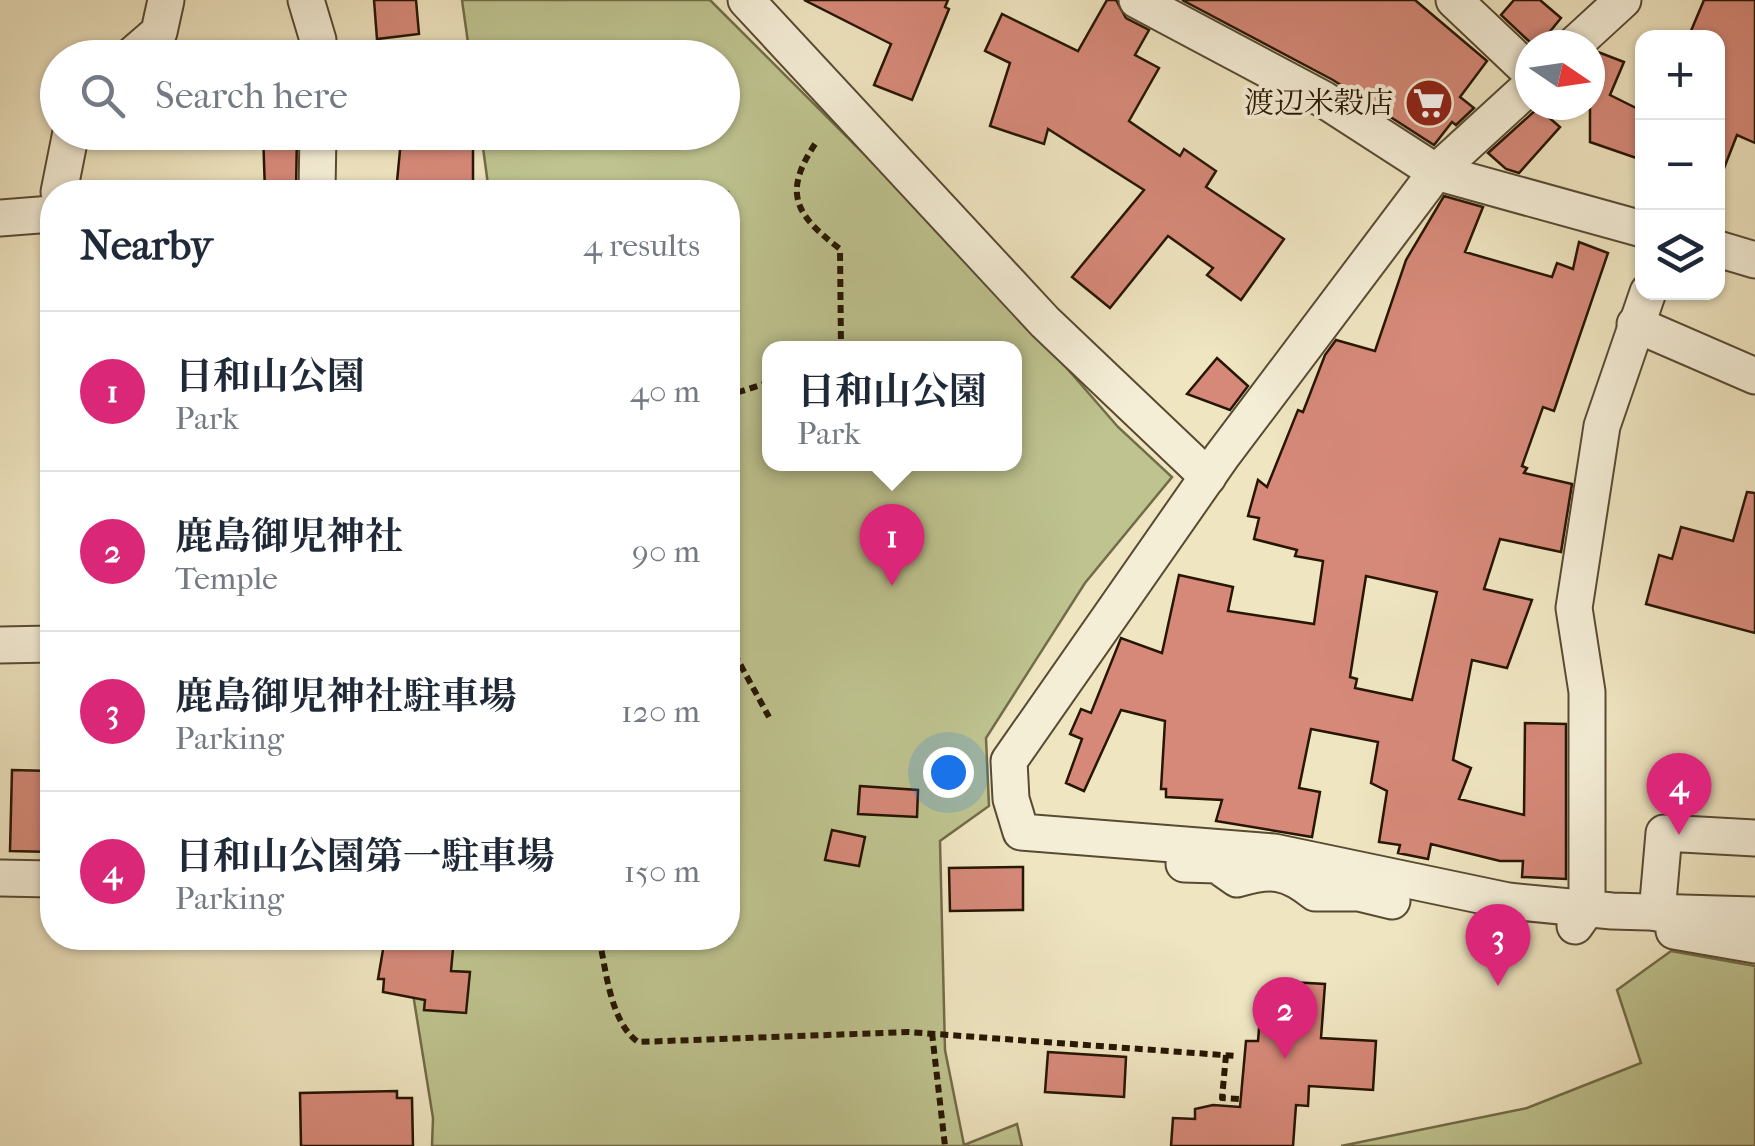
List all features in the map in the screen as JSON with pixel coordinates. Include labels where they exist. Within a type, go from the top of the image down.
[{"type":"street","points":[[150,40],[159,32],[166,0]]},
{"type":"street","points":[[306,0],[318,40]]},
{"type":"street","points":[[746,0],[1046,322],[1208,477]]},
{"type":"street","points":[[1137,0],[1323,99],[1436,172],[1635,227]]},
{"type":"street","points":[[1454,0],[1515,58]]},
{"type":"street","points":[[1591,30],[1624,0]]},
{"type":"street","points":[[1515,100],[1436,172],[1208,477],[1009,761],[1011,799],[1022,832],[1274,852],[1508,900],[1580,919],[1657,913],[1755,915]]},
{"type":"street","points":[[61,180],[67,150]]},
{"type":"street","points":[[318,150],[318,180]]},
{"type":"street","points":[[0,218],[40,215]]},
{"type":"street","points":[[1725,250],[1754,256]]},
{"type":"street","points":[[1580,919],[1588,692],[1574,608],[1602,426],[1642,308],[1755,376]]},
{"type":"street","points":[[0,645],[40,644]]},
{"type":"street","points":[[1657,913],[1664,833],[1755,838]]},
{"type":"street","points":[[1110,863],[1217,865],[1237,880],[1269,870],[1293,875],[1314,893],[1359,893],[1403,904],[1429,902],[1659,928],[1755,945]]},
{"type":"street","points":[[0,878],[40,879]]},
{"type":"path","points":[[815,144],[798,170],[795,199],[811,226],[840,250],[844,269],[840,341]]},
{"type":"path","points":[[740,664],[769,717]]},
{"type":"path","points":[[602,950],[611,992],[628,1034],[638,1042],[859,1031],[1236,1056]]},
{"type":"path","points":[[932,1033],[945,1146]]},
{"type":"path","points":[[1226,1055],[1222,1098],[1240,1100]]},
{"type":"green space","points":[[462,0],[710,0],[992,282],[1118,427],[1172,477],[1085,583],[986,738],[989,806],[940,841],[945,1050],[964,1145],[1017,1124],[1022,1146],[432,1146],[433,1118],[406,950],[740,950],[740,180],[487,180],[483,150],[740,150],[740,40],[468,40]]},
{"type":"green space","points":[[1671,951],[1755,966],[1755,1146],[1341,1146],[1527,1108],[1641,1063],[1617,990]]},
{"type":"building","points":[[374,0],[416,0],[419,34],[377,39]]},
{"type":"building","points":[[804,0],[948,0],[945,7],[949,9],[912,100],[874,85],[891,44]]},
{"type":"building","points":[[1107,0],[1116,0],[1126,18],[1149,30],[1135,55],[1159,68],[1129,121],[1180,156],[1184,149],[1216,171],[1206,187],[1284,239],[1241,300],[1207,275],[1213,268],[1168,236],[1110,308],[1072,277],[1144,190],[1048,129],[1044,144],[990,126],[1010,63],[985,51],[1002,14],[1078,51]]},
{"type":"building","points":[[1182,0],[1415,0],[1487,61],[1460,97],[1474,108],[1456,125],[1452,122],[1434,145],[1333,80]]},
{"type":"building","points":[[1514,0],[1540,0],[1561,18],[1551,30],[1517,30],[1501,15]]},
{"type":"building","points":[[1704,0],[1755,0],[1755,143],[1737,135],[1725,166],[1725,30],[1691,30]]},
{"type":"building","points":[[1605,55],[1624,62],[1610,95],[1635,108],[1635,158],[1590,142],[1590,120],[1605,120]]},
{"type":"building","points":[[1525,120],[1552,120],[1560,127],[1519,173],[1506,169],[1488,153]]},
{"type":"building","points":[[264,150],[297,150],[296,180],[265,180]]},
{"type":"building","points":[[400,150],[473,150],[473,180],[397,180]]},
{"type":"building","points":[[1444,196],[1483,207],[1465,252],[1552,277],[1557,263],[1573,269],[1579,242],[1608,253],[1554,411],[1543,407],[1522,466],[1527,468],[1524,473],[1572,484],[1561,552],[1500,539],[1484,589],[1532,600],[1507,668],[1472,660],[1453,760],[1471,768],[1459,799],[1524,815],[1525,723],[1566,724],[1566,879],[1522,877],[1523,861],[1500,861],[1431,844],[1428,859],[1398,853],[1400,845],[1379,842],[1387,791],[1371,783],[1378,742],[1311,729],[1299,788],[1320,792],[1312,837],[1216,821],[1222,800],[1166,797],[1166,789],[1161,789],[1165,721],[1121,710],[1084,791],[1066,783],[1082,739],[1070,734],[1081,709],[1091,713],[1121,638],[1162,653],[1179,575],[1233,587],[1228,611],[1314,624],[1323,561],[1295,556],[1297,550],[1254,539],[1259,518],[1248,516],[1258,480],[1267,487],[1298,410],[1303,412],[1325,355],[1336,340],[1375,351],[1406,260]],"holes":[[[1366,576],[1437,592],[1412,700],[1355,688],[1357,679],[1350,677]]]},
{"type":"building","points":[[1217,358],[1248,386],[1230,410],[1187,394]]},
{"type":"building","points":[[1747,492],[1755,493],[1755,633],[1646,604],[1659,555],[1672,559],[1681,527],[1733,541]]},
{"type":"building","points":[[12,770],[40,771],[40,852],[10,851]]},
{"type":"building","points":[[860,786],[918,790],[917,817],[858,814]]},
{"type":"building","points":[[832,830],[865,837],[859,866],[825,860]]},
{"type":"building","points":[[1023,867],[1023,910],[950,911],[949,868]]},
{"type":"building","points":[[383,950],[453,950],[451,971],[470,972],[466,1013],[424,1010],[425,1000],[383,992],[384,979],[378,979]]},
{"type":"building","points":[[1290,982],[1325,984],[1321,1038],[1376,1041],[1373,1090],[1309,1086],[1308,1106],[1296,1105],[1293,1146],[1171,1146],[1173,1118],[1195,1119],[1195,1109],[1213,1105],[1240,1107],[1246,1041],[1258,1041],[1260,1017],[1288,1019]]},
{"type":"building","points":[[1048,1052],[1126,1057],[1124,1097],[1045,1092]]},
{"type":"building","points":[[397,1091],[397,1098],[412,1098],[413,1146],[301,1146],[300,1093]]},
{"type":"place","name":"渡辺米穀店","points":[[1429,103]]},
{"type":"place","name":"日和山公園","points":[[892,586]]},
{"type":"place","name":"日和山公園第一駐車場","points":[[1679,835]]},
{"type":"place","name":"鹿島御児神社駐車場","points":[[1498,986]]},
{"type":"place","name":"鹿島御児神社","points":[[1285,1059]]}]
